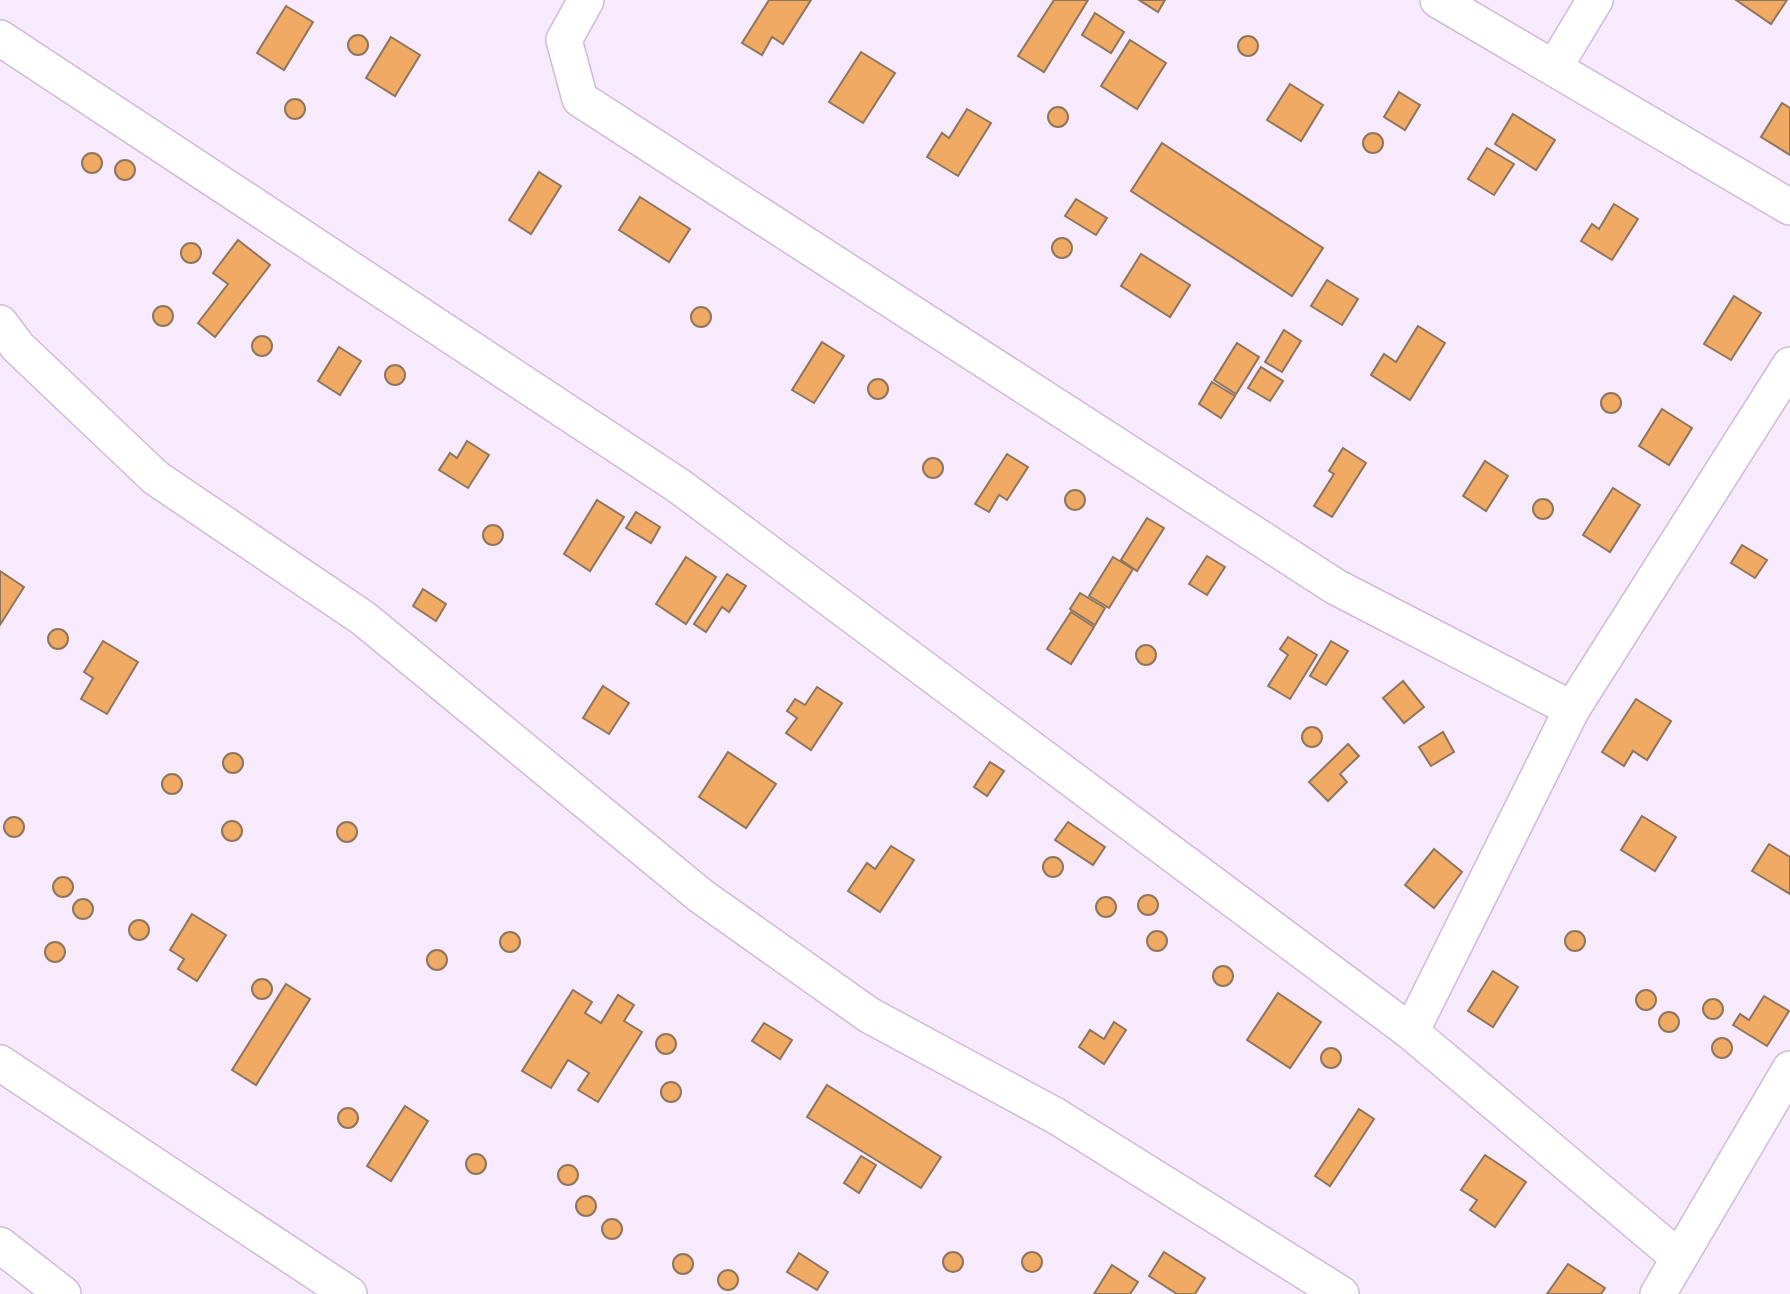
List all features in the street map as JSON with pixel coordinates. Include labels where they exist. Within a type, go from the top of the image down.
[{"type":"street","points":[[586,0],[564,40],[580,99],[1336,587],[1572,709]]},
{"type":"street","points":[[1438,0],[1790,207]]},
{"type":"street","points":[[1554,68],[1595,0]]},
{"type":"street","points":[[0,38],[679,486],[1411,1032],[1678,1257]]},
{"type":"street","points":[[0,323],[18,347],[156,478],[363,618],[701,896],[869,1015],[1056,1116],[1341,1294]]},
{"type":"street","points":[[1411,1032],[1572,709],[1790,365]]},
{"type":"street","points":[[0,1063],[349,1294]]},
{"type":"street","points":[[1658,1294],[1790,1069]]},
{"type":"street","points":[[0,1245],[63,1294]]},
{"type":"building","points":[[769,0],[811,0],[783,44],[772,37],[762,55],[742,43]]},
{"type":"building","points":[[1054,0],[1088,0],[1044,72],[1018,56]]},
{"type":"building","points":[[1139,0],[1165,0],[1158,12]]},
{"type":"building","points":[[1736,0],[1787,0],[1771,24]]},
{"type":"building","points":[[286,6],[313,22],[284,70],[257,53]]},
{"type":"building","points":[[1095,13],[1124,32],[1111,53],[1082,35]]},
{"type":"building","points":[[358,35],[365,38],[368,45],[365,52],[358,55],[351,52],[348,45],[351,38]]},
{"type":"building","points":[[1248,36],[1255,39],[1258,46],[1255,53],[1248,56],[1241,53],[1238,46],[1241,39]]},
{"type":"building","points":[[391,37],[420,55],[395,96],[366,78]]},
{"type":"building","points":[[1130,40],[1166,63],[1137,109],[1101,86]]},
{"type":"building","points":[[861,52],[895,73],[863,123],[829,102]]},
{"type":"building","points":[[1290,84],[1323,105],[1301,141],[1267,120]]},
{"type":"building","points":[[1399,92],[1420,105],[1405,130],[1384,117]]},
{"type":"building","points":[[295,99],[302,102],[305,109],[302,116],[295,119],[288,116],[285,109],[288,102]]},
{"type":"building","points":[[1782,103],[1790,108],[1790,155],[1761,137]]},
{"type":"building","points":[[1058,107],[1065,110],[1068,117],[1065,124],[1058,127],[1051,124],[1048,117],[1051,110]]},
{"type":"building","points":[[967,109],[991,123],[958,176],[927,157],[942,133],[949,138]]},
{"type":"building","points":[[1513,114],[1555,140],[1536,170],[1495,144]]},
{"type":"building","points":[[1373,133],[1380,136],[1383,143],[1380,150],[1373,153],[1366,150],[1363,143],[1366,136]]},
{"type":"building","points":[[1162,143],[1323,248],[1292,296],[1131,191]]},
{"type":"building","points":[[1487,148],[1514,164],[1494,195],[1468,179]]},
{"type":"building","points":[[92,153],[99,156],[102,163],[99,170],[92,173],[85,170],[82,163],[85,156]]},
{"type":"building","points":[[125,160],[132,163],[135,170],[132,177],[125,180],[118,177],[115,170],[118,163]]},
{"type":"building","points":[[539,172],[561,186],[531,234],[509,220]]},
{"type":"building","points":[[640,197],[690,229],[669,262],[619,230]]},
{"type":"building","points":[[1076,199],[1107,218],[1096,235],[1065,216]]},
{"type":"building","points":[[1614,204],[1638,219],[1612,260],[1581,241],[1592,224],[1599,229]]},
{"type":"building","points":[[1062,238],[1069,241],[1072,248],[1069,255],[1062,258],[1055,255],[1052,248],[1055,241]]},
{"type":"building","points":[[238,240],[270,265],[215,337],[198,323],[228,284],[213,273]]},
{"type":"building","points":[[191,243],[198,246],[201,253],[198,260],[191,263],[184,260],[181,253],[184,246]]},
{"type":"building","points":[[1141,254],[1190,285],[1170,317],[1121,286]]},
{"type":"building","points":[[1327,280],[1358,299],[1342,325],[1311,306]]},
{"type":"building","points":[[1734,296],[1761,313],[1731,360],[1704,344]]},
{"type":"building","points":[[163,306],[170,309],[173,316],[170,323],[163,326],[156,323],[153,316],[156,309]]},
{"type":"building","points":[[701,307],[708,310],[711,317],[708,324],[701,327],[694,324],[691,317],[694,310]]},
{"type":"building","points":[[1418,326],[1445,343],[1410,400],[1371,375],[1384,354],[1396,362]]},
{"type":"building","points":[[1284,330],[1301,341],[1282,372],[1265,362]]},
{"type":"building","points":[[262,336],[269,339],[272,346],[269,353],[262,356],[255,353],[252,346],[255,339]]},
{"type":"building","points":[[822,342],[844,356],[814,403],[792,390]]},
{"type":"building","points":[[1237,343],[1259,357],[1236,394],[1214,380]]},
{"type":"building","points":[[339,347],[361,361],[340,395],[318,381]]},
{"type":"building","points":[[395,365],[402,368],[405,375],[402,382],[395,385],[388,382],[385,375],[388,368]]},
{"type":"building","points":[[1261,367],[1283,381],[1270,401],[1248,388]]},
{"type":"building","points":[[878,379],[885,382],[888,389],[885,396],[878,399],[871,396],[868,389],[871,382]]},
{"type":"building","points":[[1212,382],[1235,396],[1221,418],[1199,404]]},
{"type":"building","points":[[1611,393],[1618,396],[1621,403],[1618,410],[1611,413],[1604,410],[1601,403],[1604,396]]},
{"type":"building","points":[[1662,409],[1692,428],[1669,465],[1639,446]]},
{"type":"building","points":[[467,441],[489,455],[468,488],[439,470],[450,453],[457,458]]},
{"type":"building","points":[[1343,448],[1366,463],[1332,517],[1314,506],[1334,474],[1329,471]]},
{"type":"building","points":[[1007,454],[1028,467],[1007,500],[999,495],[989,512],[975,504]]},
{"type":"building","points":[[933,458],[940,461],[943,468],[940,475],[933,478],[926,475],[923,468],[926,461]]},
{"type":"building","points":[[1485,461],[1508,476],[1486,511],[1463,496]]},
{"type":"building","points":[[1613,488],[1640,505],[1610,552],[1583,535]]},
{"type":"building","points":[[1075,490],[1082,493],[1085,500],[1082,507],[1075,510],[1068,507],[1065,500],[1068,493]]},
{"type":"building","points":[[1543,499],[1550,502],[1553,509],[1550,516],[1543,519],[1536,516],[1533,509],[1536,502]]},
{"type":"building","points":[[597,500],[624,517],[590,571],[564,554]]},
{"type":"building","points":[[636,512],[660,527],[651,543],[626,528]]},
{"type":"building","points":[[1147,518],[1164,528],[1137,571],[1121,560]]},
{"type":"building","points":[[493,525],[500,528],[503,535],[500,542],[493,545],[486,542],[483,535],[486,528]]},
{"type":"building","points":[[1742,545],[1767,560],[1755,578],[1731,563]]},
{"type":"building","points":[[1207,556],[1225,567],[1207,595],[1189,584]]},
{"type":"building","points":[[686,557],[716,577],[686,624],[656,604]]},
{"type":"building","points":[[1113,557],[1133,569],[1109,608],[1089,596]]},
{"type":"building","points":[[0,571],[24,587],[0,625]]},
{"type":"building","points":[[727,574],[746,586],[729,612],[722,607],[706,632],[694,624]]},
{"type":"building","points":[[423,589],[446,604],[436,621],[413,606]]},
{"type":"building","points":[[1080,593],[1105,608],[1095,625],[1070,609]]},
{"type":"building","points":[[1071,612],[1094,627],[1071,664],[1047,649]]},
{"type":"building","points":[[58,629],[65,632],[68,639],[65,646],[58,649],[51,646],[48,639],[51,632]]},
{"type":"building","points":[[1288,637],[1317,655],[1290,699],[1268,686],[1288,655],[1280,649]]},
{"type":"building","points":[[103,641],[138,662],[107,714],[81,699],[93,678],[84,672]]},
{"type":"building","points":[[1331,641],[1348,651],[1326,685],[1310,676]]},
{"type":"building","points":[[1146,645],[1153,648],[1156,655],[1153,662],[1146,665],[1139,662],[1136,655],[1139,648]]},
{"type":"building","points":[[1403,681],[1424,707],[1404,723],[1383,698]]},
{"type":"building","points":[[603,686],[629,703],[609,734],[583,718]]},
{"type":"building","points":[[817,687],[842,703],[811,750],[786,733],[797,718],[787,711],[795,699],[805,705]]},
{"type":"building","points":[[1636,699],[1671,721],[1647,760],[1633,751],[1624,766],[1602,752]]},
{"type":"building","points":[[1312,727],[1319,730],[1322,737],[1319,744],[1312,747],[1305,744],[1302,737],[1305,730]]},
{"type":"building","points":[[1443,732],[1454,752],[1431,766],[1419,747]]},
{"type":"building","points":[[1348,744],[1359,756],[1340,774],[1347,782],[1328,801],[1309,782]]},
{"type":"building","points":[[728,752],[776,784],[746,828],[699,797]]},
{"type":"building","points":[[233,753],[240,756],[243,763],[240,770],[233,773],[226,770],[223,763],[226,756]]},
{"type":"building","points":[[990,762],[1004,771],[987,796],[974,787]]},
{"type":"building","points":[[172,774],[179,777],[182,784],[179,791],[172,794],[165,791],[162,784],[165,777]]},
{"type":"building","points":[[1642,816],[1676,837],[1655,871],[1621,850]]},
{"type":"building","points":[[14,817],[21,820],[24,827],[21,834],[14,837],[7,834],[4,827],[7,820]]},
{"type":"building","points":[[232,821],[239,824],[242,831],[239,838],[232,841],[225,838],[222,831],[225,824]]},
{"type":"building","points":[[347,822],[354,825],[357,832],[354,839],[347,842],[340,839],[337,832],[340,825]]},
{"type":"building","points":[[1068,822],[1105,847],[1093,865],[1055,840]]},
{"type":"building","points":[[1769,844],[1790,857],[1790,894],[1752,871]]},
{"type":"building","points":[[891,846],[914,860],[880,912],[848,891],[867,863],[875,869]]},
{"type":"building","points":[[1434,849],[1462,872],[1434,908],[1405,885]]},
{"type":"building","points":[[1053,857],[1060,860],[1063,867],[1060,874],[1053,877],[1046,874],[1043,867],[1046,860]]},
{"type":"building","points":[[63,877],[70,880],[73,887],[70,894],[63,897],[56,894],[53,887],[56,880]]},
{"type":"building","points":[[1148,895],[1155,898],[1158,905],[1155,912],[1148,915],[1141,912],[1138,905],[1141,898]]},
{"type":"building","points":[[1106,897],[1113,900],[1116,907],[1113,914],[1106,917],[1099,914],[1096,907],[1099,900]]},
{"type":"building","points":[[83,899],[90,902],[93,909],[90,916],[83,919],[76,916],[73,909],[76,902]]},
{"type":"building","points":[[192,914],[226,935],[197,981],[178,969],[184,959],[170,950]]},
{"type":"building","points":[[139,920],[146,923],[149,930],[146,937],[139,940],[132,937],[129,930],[132,923]]},
{"type":"building","points":[[1157,931],[1164,934],[1167,941],[1164,948],[1157,951],[1150,948],[1147,941],[1150,934]]},
{"type":"building","points":[[1575,931],[1582,934],[1585,941],[1582,948],[1575,951],[1568,948],[1565,941],[1568,934]]},
{"type":"building","points":[[510,932],[517,935],[520,942],[517,949],[510,952],[503,949],[500,942],[503,935]]},
{"type":"building","points":[[55,942],[62,945],[65,952],[62,959],[55,962],[48,959],[45,952],[48,945]]},
{"type":"building","points":[[437,950],[444,953],[447,960],[444,967],[437,970],[430,967],[427,960],[430,953]]},
{"type":"building","points":[[1223,966],[1230,969],[1233,976],[1230,983],[1223,986],[1216,983],[1213,976],[1216,969]]},
{"type":"building","points":[[1493,971],[1518,987],[1493,1027],[1468,1011]]},
{"type":"building","points":[[262,979],[269,982],[272,989],[269,996],[262,999],[255,996],[252,989],[255,982]]},
{"type":"building","points":[[286,984],[310,999],[256,1085],[232,1070]]},
{"type":"building","points":[[573,990],[592,1002],[585,1013],[601,1023],[618,995],[634,1005],[624,1021],[642,1032],[598,1102],[578,1090],[589,1073],[568,1060],[551,1088],[522,1071]]},
{"type":"building","points":[[1646,990],[1653,993],[1656,1000],[1653,1007],[1646,1010],[1639,1007],[1636,1000],[1639,993]]},
{"type":"building","points":[[1278,993],[1321,1022],[1290,1068],[1247,1040]]},
{"type":"building","points":[[1764,996],[1789,1011],[1767,1046],[1733,1025],[1740,1014],[1749,1020]]},
{"type":"building","points":[[1713,999],[1720,1002],[1723,1009],[1720,1016],[1713,1019],[1706,1016],[1703,1009],[1706,1002]]},
{"type":"building","points":[[1669,1012],[1676,1015],[1679,1022],[1676,1029],[1669,1032],[1662,1029],[1659,1022],[1662,1015]]},
{"type":"building","points":[[1114,1022],[1126,1030],[1104,1064],[1079,1047],[1090,1030],[1104,1039]]},
{"type":"building","points":[[764,1023],[792,1040],[780,1059],[752,1041]]},
{"type":"building","points":[[666,1034],[673,1037],[676,1044],[673,1051],[666,1054],[659,1051],[656,1044],[659,1037]]},
{"type":"building","points":[[1722,1038],[1729,1041],[1732,1048],[1729,1055],[1722,1058],[1715,1055],[1712,1048],[1715,1041]]},
{"type":"building","points":[[1331,1048],[1338,1051],[1341,1058],[1338,1065],[1331,1068],[1324,1065],[1321,1058],[1324,1051]]},
{"type":"building","points":[[671,1082],[678,1085],[681,1092],[678,1099],[671,1102],[664,1099],[661,1092],[664,1085]]},
{"type":"building","points":[[827,1085],[941,1157],[921,1188],[807,1117]]},
{"type":"building","points":[[405,1106],[428,1121],[391,1181],[367,1166]]},
{"type":"building","points":[[348,1108],[355,1111],[358,1118],[355,1125],[348,1128],[341,1125],[338,1118],[341,1111]]},
{"type":"building","points":[[1359,1109],[1374,1119],[1330,1186],[1315,1176]]},
{"type":"building","points":[[476,1154],[483,1157],[486,1164],[483,1171],[476,1174],[469,1171],[466,1164],[469,1157]]},
{"type":"building","points":[[1485,1155],[1526,1182],[1495,1227],[1470,1210],[1477,1200],[1461,1190]]},
{"type":"building","points":[[861,1156],[876,1165],[859,1193],[844,1183]]},
{"type":"building","points":[[568,1165],[575,1168],[578,1175],[575,1182],[568,1185],[561,1182],[558,1175],[561,1168]]},
{"type":"building","points":[[586,1196],[593,1199],[596,1206],[593,1213],[586,1216],[579,1213],[576,1206],[579,1199]]},
{"type":"building","points":[[612,1219],[619,1222],[622,1229],[619,1236],[612,1239],[605,1236],[602,1229],[605,1222]]},
{"type":"building","points":[[953,1252],[960,1255],[963,1262],[960,1269],[953,1272],[946,1269],[943,1262],[946,1255]]},
{"type":"building","points":[[1032,1252],[1039,1255],[1042,1262],[1039,1269],[1032,1272],[1025,1269],[1022,1262],[1025,1255]]},
{"type":"building","points":[[1164,1252],[1205,1278],[1195,1294],[1177,1294],[1149,1276]]},
{"type":"building","points":[[799,1253],[828,1272],[817,1290],[787,1272]]},
{"type":"building","points":[[683,1254],[690,1257],[693,1264],[690,1271],[683,1274],[676,1271],[673,1264],[676,1257]]},
{"type":"building","points":[[1568,1264],[1605,1288],[1601,1294],[1547,1294]]},
{"type":"building","points":[[1112,1265],[1138,1282],[1130,1294],[1094,1294]]},
{"type":"building","points":[[728,1270],[735,1273],[738,1280],[735,1287],[728,1290],[721,1287],[718,1280],[721,1273]]}]
